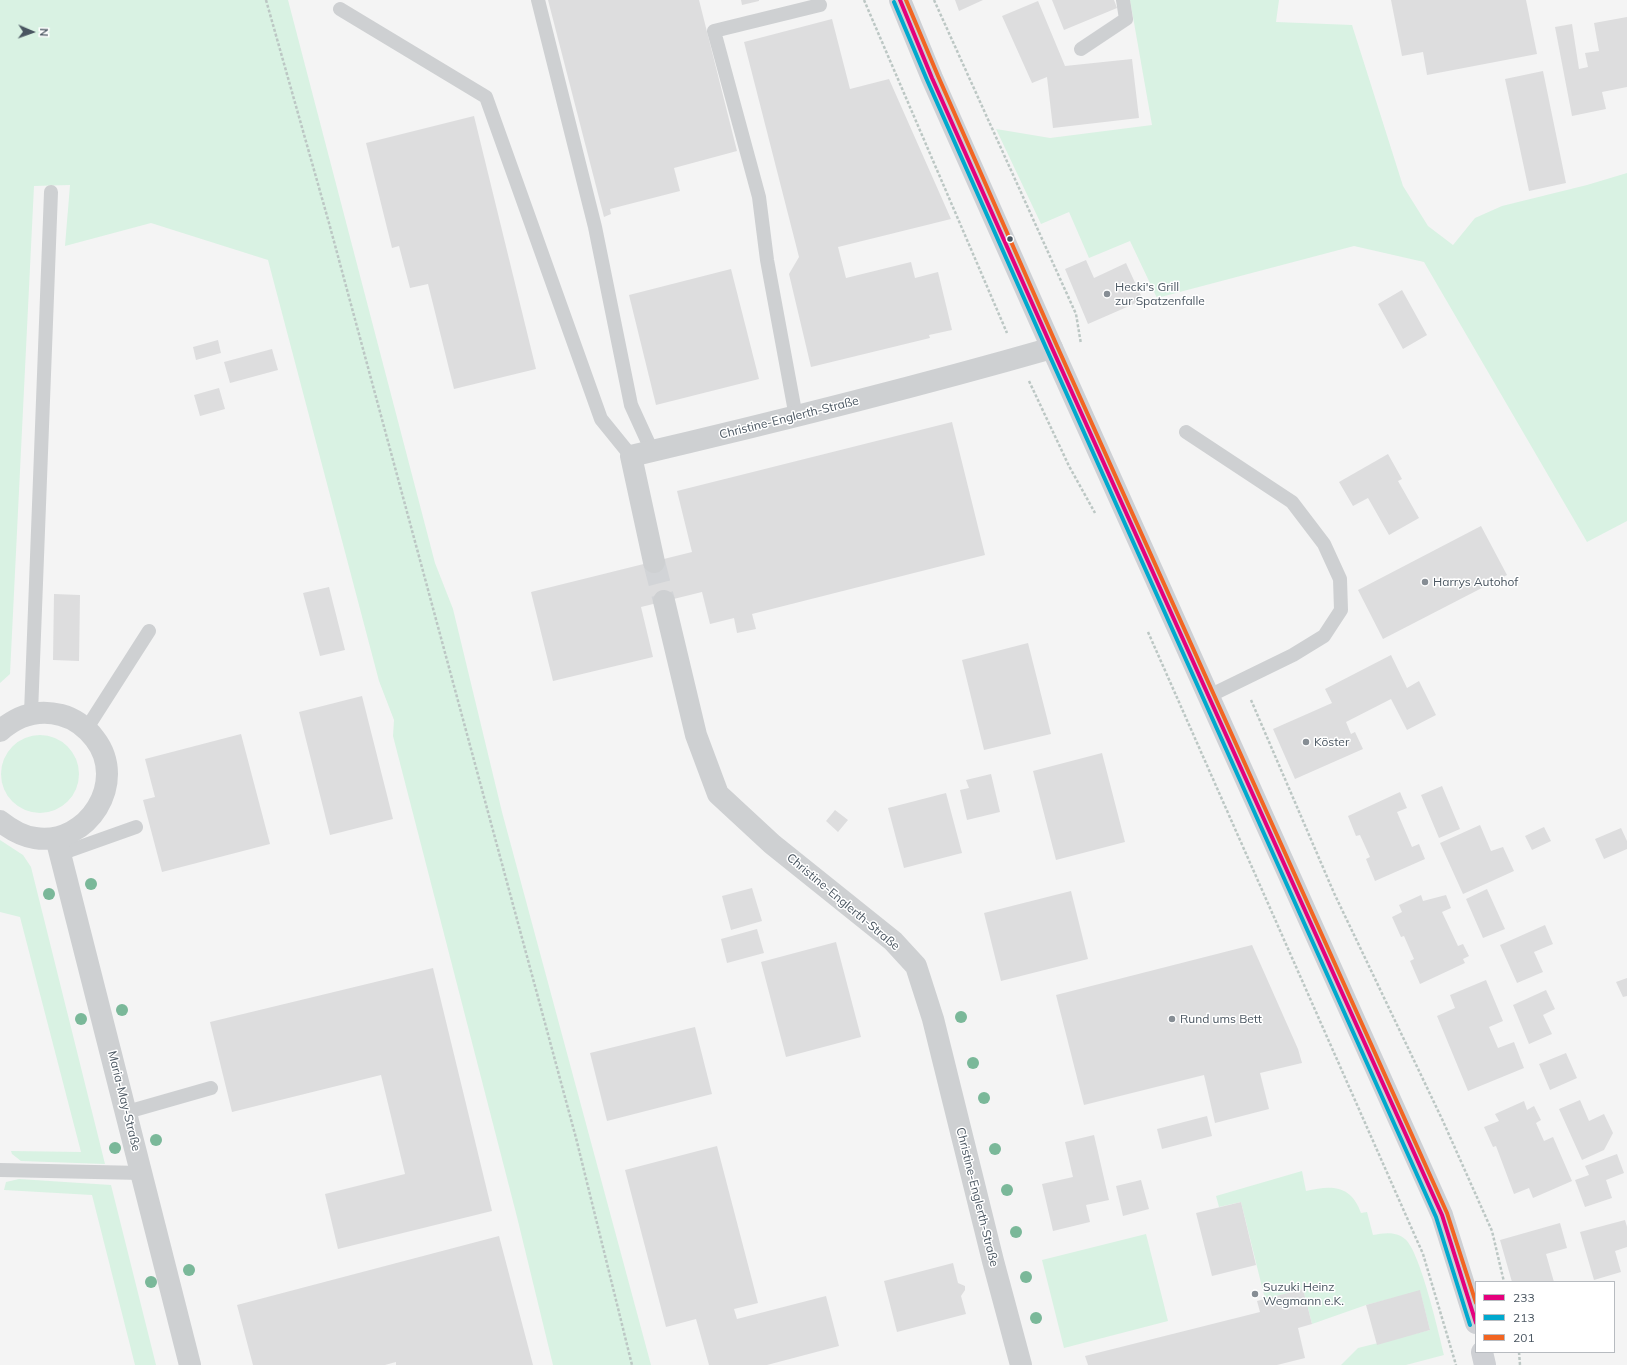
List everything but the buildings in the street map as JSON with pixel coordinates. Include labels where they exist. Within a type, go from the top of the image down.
[{"type":"main road","points":[[900,0],[932,78],[1052,348],[1442,1215],[1475,1320]]},
{"type":"main road","points":[[1482,1353],[1485,1365]]},
{"type":"street","name":"Christine-Englerth-Straße","points":[[631,456],[796,417],[944,379],[1052,348]]},
{"type":"street","points":[[631,456],[654,562]]},
{"type":"street","name":"Christine-Englerth-Straße","points":[[664,601],[696,735],[718,794],[772,844],[893,941],[916,966],[933,1019],[993,1261],[1021,1365]]},
{"type":"street","points":[[0,731],[10,721],[31,713],[51,712],[70,717],[87,728],[101,747],[107,770],[105,793],[95,814],[58,846],[14,832],[0,821]]},
{"type":"street","name":"Maria-May-Straße","points":[[58,846],[127,1112],[190,1365]]},
{"type":"lane","points":[[538,0],[595,227],[631,405],[652,451]]},
{"type":"lane","points":[[1081,49],[1126,19],[1123,0]]},
{"type":"lane","points":[[796,417],[767,260],[759,197],[714,31],[820,5]]},
{"type":"lane","points":[[340,9],[486,97],[601,419],[631,456]]},
{"type":"lane","points":[[31,713],[51,192]]},
{"type":"lane","points":[[1186,432],[1292,502],[1324,544],[1340,579],[1341,610],[1324,636],[1293,655],[1209,696]]},
{"type":"lane","points":[[87,728],[149,631]]},
{"type":"lane","points":[[58,846],[136,827]]},
{"type":"lane","points":[[127,1112],[211,1088]]},
{"type":"lane","points":[[0,1170],[142,1173]]},
{"type":"path","points":[[266,0],[329,223],[563,1092],[632,1365]]},
{"type":"path","points":[[864,0],[1005,329]]},
{"type":"path","points":[[934,0],[1076,314],[1081,349]]},
{"type":"path","points":[[1027,378],[1069,466],[1098,519]]},
{"type":"path","points":[[1147,628],[1424,1254],[1456,1365]]},
{"type":"path","points":[[1234,683],[1254,703],[1334,893],[1442,1120],[1492,1231],[1504,1281]]},
{"type":"path","points":[[1519,1353],[1520,1365]]},
{"type":"green space","points":[[0,0],[288,0],[435,563],[453,609],[502,812],[651,1365],[553,1365],[517,1217],[393,736],[394,720],[379,681],[268,260],[151,223],[65,246],[70,185],[34,186],[10,674],[0,683]]},
{"type":"green space","points":[[1130,0],[1279,0],[1276,22],[1352,25],[1403,186],[1428,226],[1453,245],[1475,218],[1502,206],[1587,185],[1627,173],[1627,521],[1587,542],[1424,262],[1354,246],[1157,298],[1130,241],[1089,258],[1069,212],[1041,224],[996,129],[1050,138],[1152,125]]},
{"type":"green space","points":[[40,735],[55,738],[67,747],[76,759],[79,774],[76,789],[67,801],[55,810],[40,813],[25,810],[13,801],[4,789],[1,774],[4,759],[13,747],[25,738]]},
{"type":"green space","points":[[0,840],[23,855],[31,867],[105,1164],[21,1161],[12,1154],[11,1151],[81,1152],[20,917],[0,912]]},
{"type":"green space","points":[[1302,1171],[1306,1191],[1324,1188],[1340,1189],[1352,1197],[1361,1213],[1367,1212],[1373,1235],[1385,1233],[1394,1234],[1405,1239],[1417,1259],[1423,1275],[1444,1355],[1406,1365],[1341,1365],[1358,1348],[1430,1330],[1420,1291],[1366,1305],[1312,1324],[1303,1289],[1265,1299],[1241,1202],[1219,1207],[1216,1196]]},
{"type":"green space","points":[[19,1179],[111,1185],[156,1365],[135,1365],[92,1195],[4,1190],[6,1182]]},
{"type":"green space","points":[[1146,1234],[1168,1321],[1064,1348],[1042,1260]]},
{"type":"tunnel","points":[[654,562],[664,601]]},
{"type":"transit line","name":"233","points":[[900,0],[932,78],[1052,348],[1442,1215],[1475,1320]]},
{"type":"transit line","name":"201","points":[[906,0],[1057,346],[1447,1213],[1475,1300]]},
{"type":"transit line","name":"213","points":[[894,2],[1047,350],[1436,1217],[1470,1325]]},
{"type":"place","name":"Hecki's Grill zur Spatzenfalle","points":[[1107,294]]},
{"type":"place","name":"Harrys Autohof","points":[[1425,582]]},
{"type":"place","name":"Köster","points":[[1306,742]]},
{"type":"place","name":"Rund ums Bett","points":[[1172,1019]]},
{"type":"place","name":"Suzuki Heinz Wegmann e.K.","points":[[1255,1294]]}]
